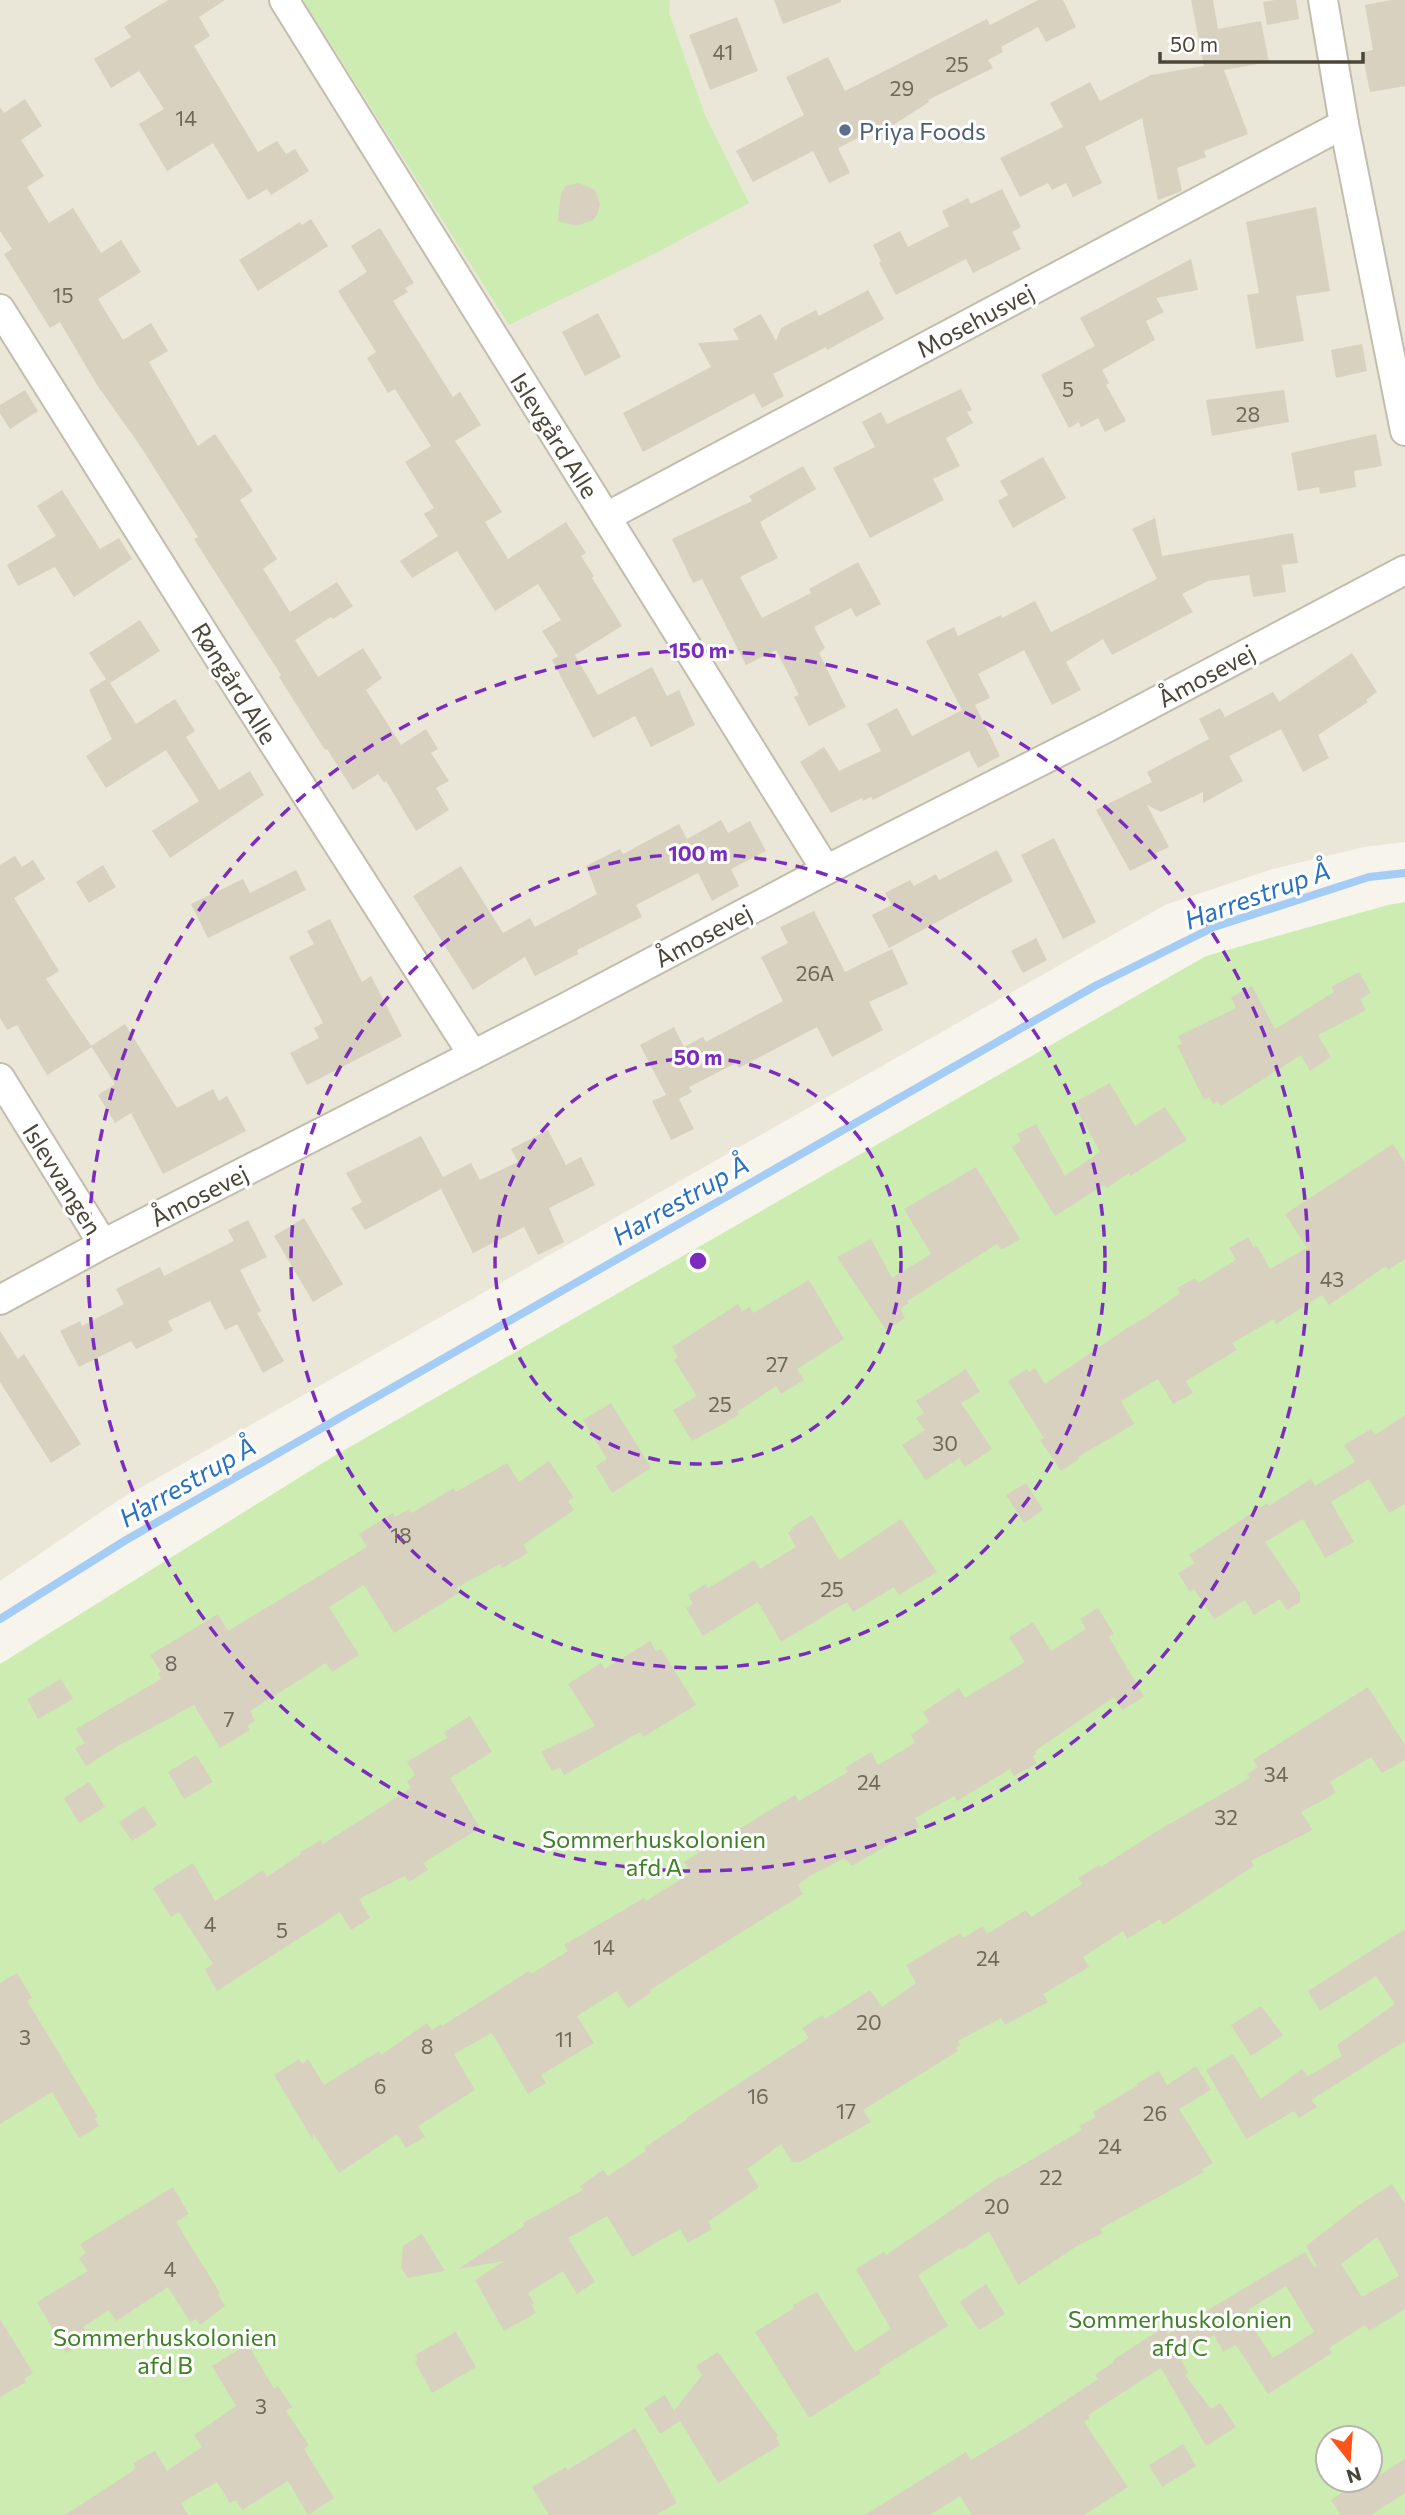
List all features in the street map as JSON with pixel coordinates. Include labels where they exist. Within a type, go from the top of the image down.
[{"type":"street","name":"Islevgård Alle","points":[[284,0],[826,870]]},
{"type":"street","points":[[1323,0],[1344,124],[1405,431]]},
{"type":"street","name":"Mosehusvej","points":[[606,517],[1344,124]]},
{"type":"street","name":"Røngård Alle","points":[[0,309],[473,1055]]},
{"type":"street","name":"Åmosevej","points":[[0,1300],[103,1244],[473,1055],[826,870],[1106,728],[1405,570]]},
{"type":"street","name":"Islevvangen","points":[[0,1078],[103,1244]]},
{"type":"shaded area","points":[[0,0],[1405,0],[1405,842],[1364,847],[1273,869],[1165,905],[117,1501],[0,1581]]},
{"type":"green space","points":[[303,0],[670,0],[669,13],[705,115],[749,203],[652,255],[509,325]]},
{"type":"green space","name":"Sommerhuskolonien afd A","points":[[1405,902],[1405,2515],[0,2515],[0,1664],[334,1456],[1206,956]]},
{"type":"building","points":[[168,0],[225,0],[199,17],[210,36],[194,46],[258,152],[277,141],[286,154],[295,149],[309,171],[271,195],[267,189],[248,200],[213,143],[167,171],[139,124],[164,109],[139,71],[111,88],[94,59],[131,37],[124,27]]},
{"type":"building","points":[[774,0],[841,0],[841,2],[783,24]]},
{"type":"building","points":[[1038,0],[1063,0],[1076,27],[1046,42],[1038,27],[1001,47],[1003,52],[988,60],[993,68],[928,100],[929,102],[890,127],[888,123],[838,148],[850,173],[829,183],[813,151],[753,182],[736,151],[804,115],[786,77],[828,57],[845,91],[987,19],[990,25]]},
{"type":"building","points":[[1191,0],[1213,0],[1218,29],[1261,21],[1269,62],[1224,70],[1248,134],[1204,151],[1206,157],[1177,168],[1182,191],[1158,200],[1142,118],[1085,147],[1102,183],[1073,197],[1066,183],[1052,190],[1048,183],[1020,197],[1000,158],[1063,127],[1050,103],[1090,82],[1100,101],[1151,75],[1204,66]]},
{"type":"building","points":[[1296,0],[1299,19],[1267,25],[1263,2]]},
{"type":"building","points":[[1405,0],[1405,86],[1370,92],[1362,52],[1373,50],[1365,5]]},
{"type":"building","points":[[737,17],[758,71],[710,90],[689,35]]},
{"type":"building","points":[[25,99],[42,126],[21,140],[44,176],[27,187],[49,223],[73,208],[101,253],[121,240],[141,272],[98,299],[123,340],[151,323],[168,351],[149,362],[198,446],[215,434],[253,491],[240,500],[277,559],[263,569],[290,612],[337,582],[353,606],[295,640],[318,677],[363,648],[382,678],[366,690],[401,745],[426,729],[438,749],[431,753],[449,781],[436,788],[449,810],[416,831],[386,781],[384,783],[378,774],[353,790],[327,749],[325,750],[279,677],[281,675],[194,539],[198,537],[141,447],[97,385],[60,322],[50,328],[4,254],[12,249],[0,231],[0,107],[4,113]]},
{"type":"building","points":[[579,183],[595,190],[600,204],[598,213],[593,220],[576,226],[558,221],[561,193],[566,186]]},
{"type":"building","points":[[1002,189],[1021,227],[1012,232],[1021,249],[973,273],[966,259],[896,295],[873,245],[900,231],[908,247],[949,226],[942,211],[968,198],[971,204]]},
{"type":"building","points":[[1316,207],[1330,291],[1296,296],[1304,341],[1256,349],[1247,295],[1259,293],[1246,222]]},
{"type":"building","points":[[311,219],[328,246],[258,291],[239,260],[300,222],[302,225]]},
{"type":"building","points":[[380,228],[414,283],[405,288],[408,292],[393,301],[453,397],[460,392],[481,425],[455,441],[502,512],[485,522],[508,559],[566,522],[586,553],[581,556],[594,576],[592,578],[622,626],[575,655],[598,695],[652,667],[667,696],[679,690],[695,725],[651,747],[635,716],[593,738],[552,660],[558,656],[542,631],[561,620],[538,584],[495,611],[457,551],[412,578],[400,561],[438,536],[424,514],[434,508],[405,462],[431,446],[395,389],[388,393],[367,358],[376,352],[338,291],[367,272],[351,246]]},
{"type":"building","points":[[1191,259],[1198,290],[1156,298],[1164,312],[1146,321],[1155,340],[1102,370],[1109,383],[1106,385],[1126,421],[1105,432],[1098,418],[1081,427],[1079,422],[1069,428],[1041,375],[1095,346],[1080,318]]},
{"type":"building","points":[[868,290],[884,319],[827,350],[826,347],[773,374],[784,396],[762,408],[754,393],[643,452],[623,413],[711,367],[698,343],[739,340],[733,329],[761,314],[776,341],[781,328],[816,310],[819,316]]},
{"type":"building","points":[[598,313],[621,357],[585,376],[562,332]]},
{"type":"building","points":[[1362,344],[1367,371],[1336,378],[1331,350]]},
{"type":"building","points":[[961,389],[972,410],[967,412],[973,423],[946,438],[960,466],[933,479],[944,500],[870,538],[833,468],[875,447],[862,422],[881,412],[887,424]]},
{"type":"building","points":[[25,390],[38,411],[10,429],[0,413],[0,405]]},
{"type":"building","points":[[1284,390],[1289,422],[1212,436],[1206,400]]},
{"type":"building","points":[[1376,434],[1382,466],[1354,471],[1356,487],[1320,494],[1319,487],[1298,491],[1291,453]]},
{"type":"building","points":[[1043,457],[1066,498],[1013,528],[998,501],[1008,495],[1000,481]]},
{"type":"building","points":[[803,466],[816,489],[760,522],[778,558],[740,577],[762,618],[811,593],[809,589],[858,562],[881,604],[856,617],[851,608],[814,627],[825,648],[819,653],[846,707],[809,726],[794,697],[799,695],[776,650],[746,665],[702,579],[693,583],[672,539],[752,501],[749,496]]},
{"type":"building","points":[[62,490],[100,549],[119,538],[132,559],[74,597],[55,567],[18,586],[7,565],[56,536],[37,506]]},
{"type":"building","points":[[1155,518],[1162,556],[1293,533],[1298,563],[1282,565],[1286,592],[1253,597],[1249,575],[1208,581],[1182,594],[1193,612],[1112,655],[1103,639],[1066,662],[1081,690],[1052,705],[1024,650],[978,674],[990,698],[975,705],[1000,756],[978,768],[969,751],[873,800],[871,797],[863,801],[862,798],[831,813],[800,762],[824,747],[839,771],[881,751],[867,724],[897,708],[912,736],[962,710],[926,641],[954,627],[958,636],[1035,601],[1051,632],[1157,579],[1132,529]]},
{"type":"building","points":[[140,620],[160,651],[110,683],[136,724],[175,699],[195,731],[186,737],[219,790],[250,771],[264,795],[170,858],[152,831],[199,801],[166,750],[106,788],[86,756],[112,739],[89,690],[106,679],[89,653]]},
{"type":"building","points":[[1352,653],[1377,692],[1366,700],[1368,702],[1318,735],[1329,758],[1303,772],[1281,729],[1229,756],[1243,781],[1203,803],[1203,792],[1161,812],[1147,805],[1169,847],[1156,853],[1158,857],[1130,871],[1096,810],[1152,782],[1147,772],[1209,739],[1199,719],[1220,708],[1225,717],[1273,692],[1279,702]]},
{"type":"building","points":[[721,820],[728,833],[750,821],[766,851],[731,869],[739,886],[712,901],[698,873],[636,905],[642,917],[577,950],[578,954],[535,976],[525,957],[473,990],[413,896],[461,866],[503,933],[530,918],[535,927],[597,894],[586,866],[620,849],[623,854],[679,824],[687,839]]},
{"type":"building","points":[[1054,838],[1096,922],[1063,939],[1021,855]]},
{"type":"building","points":[[997,850],[1013,881],[889,948],[872,915],[892,905],[885,893],[910,880],[914,886],[936,874],[939,880]]},
{"type":"building","points":[[15,856],[22,867],[33,860],[45,879],[14,898],[59,971],[46,979],[92,1047],[47,1075],[17,1025],[7,1030],[0,1018],[0,865]]},
{"type":"building","points":[[103,865],[116,887],[89,903],[76,882]]},
{"type":"building","points":[[296,870],[306,890],[208,938],[191,904],[243,879],[250,893]]},
{"type":"building","points":[[814,911],[845,972],[892,949],[908,984],[869,1002],[883,1030],[832,1057],[817,1027],[739,1068],[736,1063],[689,1087],[692,1092],[679,1099],[694,1129],[671,1140],[652,1101],[666,1095],[640,1045],[674,1027],[684,1047],[703,1037],[706,1042],[783,1001],[761,957],[788,943],[780,927]]},
{"type":"building","points":[[330,919],[362,982],[371,976],[402,1036],[307,1085],[290,1053],[319,1038],[314,1028],[323,1023],[289,957],[314,944],[307,931]]},
{"type":"building","points":[[1036,938],[1047,960],[1023,973],[1011,951]]},
{"type":"building","points":[[1359,972],[1371,993],[1360,999],[1366,1010],[1318,1035],[1331,1057],[1310,1071],[1301,1055],[1221,1106],[1218,1101],[1213,1104],[1209,1097],[1204,1100],[1177,1045],[1182,1044],[1178,1036],[1236,1008],[1231,997],[1252,986],[1275,1029],[1334,992],[1331,987]]},
{"type":"building","points":[[125,1024],[177,1108],[213,1089],[219,1101],[227,1096],[246,1131],[163,1174],[131,1113],[115,1123],[98,1095],[115,1084],[91,1046]]},
{"type":"building","points":[[1110,1083],[1135,1126],[1165,1107],[1187,1140],[1130,1176],[1129,1173],[1107,1188],[1104,1185],[1055,1216],[1012,1147],[1021,1141],[1017,1134],[1036,1124],[1065,1176],[1100,1152],[1073,1103]]},
{"type":"building","points":[[548,1130],[566,1165],[581,1157],[595,1185],[549,1208],[564,1242],[538,1255],[524,1227],[473,1253],[441,1189],[365,1230],[351,1208],[362,1202],[346,1173],[421,1136],[443,1177],[471,1163],[480,1180],[518,1162],[511,1149]]},
{"type":"building","points":[[1393,1144],[1405,1163],[1405,1259],[1388,1270],[1386,1266],[1329,1305],[1322,1295],[1276,1324],[1274,1319],[1232,1343],[1237,1350],[1186,1381],[1193,1393],[1173,1404],[1158,1379],[1121,1401],[1134,1424],[1078,1457],[1079,1459],[1061,1471],[1040,1440],[1044,1438],[1008,1381],[1027,1369],[1029,1372],[1035,1368],[1045,1384],[1180,1293],[1177,1288],[1195,1278],[1198,1283],[1236,1260],[1229,1248],[1248,1237],[1254,1248],[1257,1246],[1270,1269],[1307,1248],[1285,1214]]},
{"type":"building","points":[[976,1167],[1020,1239],[1001,1250],[997,1244],[907,1301],[909,1303],[900,1309],[905,1318],[886,1330],[837,1257],[871,1239],[892,1278],[931,1254],[904,1209]]},
{"type":"building","points":[[304,1218],[343,1284],[313,1302],[274,1236]]},
{"type":"building","points":[[248,1220],[267,1257],[240,1270],[261,1311],[257,1313],[284,1361],[263,1373],[237,1324],[225,1330],[210,1301],[168,1321],[173,1331],[136,1349],[131,1341],[79,1367],[60,1331],[80,1321],[82,1326],[124,1304],[116,1289],[160,1267],[164,1276],[234,1241],[228,1230]]},
{"type":"building","points":[[809,1280],[844,1339],[797,1369],[804,1380],[781,1394],[776,1386],[737,1412],[739,1415],[692,1441],[673,1410],[697,1396],[674,1360],[678,1357],[672,1347],[738,1304],[742,1311],[750,1307],[753,1313]]},
{"type":"building","points":[[0,1331],[18,1359],[24,1354],[81,1444],[51,1463],[0,1382]]},
{"type":"building","points":[[966,1369],[980,1392],[961,1403],[992,1449],[965,1467],[959,1458],[926,1480],[902,1445],[925,1430],[916,1418],[924,1413],[916,1401]]},
{"type":"building","points":[[611,1403],[651,1468],[612,1493],[596,1466],[607,1459],[583,1420]]},
{"type":"building","points":[[1405,1415],[1405,1504],[1389,1513],[1369,1479],[1331,1502],[1354,1542],[1325,1558],[1303,1519],[1265,1542],[1300,1593],[1300,1602],[1287,1610],[1280,1599],[1254,1615],[1245,1600],[1214,1619],[1194,1589],[1190,1592],[1178,1573],[1195,1563],[1189,1555],[1267,1503],[1269,1506],[1311,1479],[1315,1486],[1355,1462],[1344,1445],[1371,1429],[1375,1435]]},
{"type":"building","points":[[549,1461],[574,1498],[568,1501],[574,1510],[523,1545],[528,1553],[502,1568],[500,1564],[456,1588],[459,1593],[394,1633],[364,1585],[329,1607],[359,1655],[332,1672],[326,1663],[250,1711],[255,1721],[247,1726],[250,1730],[220,1748],[194,1705],[86,1766],[75,1748],[85,1743],[76,1729],[161,1679],[158,1673],[161,1672],[150,1655],[218,1614],[228,1631],[367,1547],[359,1534],[393,1513],[395,1517],[409,1509],[411,1513],[454,1488],[456,1492],[507,1463],[519,1482]]},
{"type":"building","points":[[1026,1483],[1043,1510],[1024,1523],[1006,1495]]},
{"type":"building","points":[[812,1515],[839,1560],[901,1519],[937,1572],[899,1595],[894,1587],[853,1612],[847,1602],[781,1642],[758,1602],[703,1636],[686,1608],[693,1604],[688,1595],[706,1584],[708,1588],[755,1560],[760,1569],[796,1547],[788,1533],[792,1527]]},
{"type":"building","points":[[1098,1608],[1114,1634],[1109,1637],[1144,1697],[1122,1710],[1114,1697],[1035,1751],[1037,1754],[1033,1756],[1037,1764],[1014,1776],[1010,1769],[957,1801],[954,1796],[915,1818],[919,1827],[852,1866],[844,1858],[808,1877],[798,1885],[803,1894],[650,1990],[651,1993],[628,2008],[617,1991],[577,2016],[594,2043],[541,2075],[546,2083],[528,2094],[492,2033],[454,2054],[475,2090],[418,2126],[425,2137],[406,2148],[397,2134],[339,2173],[313,2133],[313,2140],[274,2075],[299,2059],[302,2064],[308,2059],[324,2085],[379,2051],[381,2055],[427,2023],[432,2030],[441,2024],[442,2026],[529,1971],[531,1974],[568,1951],[564,1945],[644,1898],[646,1901],[691,1873],[684,1862],[701,1851],[699,1848],[734,1832],[795,1795],[799,1801],[848,1772],[845,1768],[871,1752],[878,1765],[915,1743],[911,1735],[929,1722],[923,1712],[959,1688],[965,1698],[1025,1662],[1009,1637],[1033,1622],[1051,1651],[1086,1629],[1080,1619]]},
{"type":"building","points":[[650,1641],[656,1651],[661,1649],[696,1705],[643,1737],[640,1732],[564,1775],[560,1767],[552,1771],[541,1752],[595,1726],[568,1684],[601,1663],[605,1669]]},
{"type":"building","points":[[61,1679],[73,1699],[38,1719],[27,1699]]},
{"type":"building","points":[[1368,1687],[1405,1745],[1405,1760],[1382,1773],[1371,1757],[1330,1782],[1336,1793],[1301,1812],[1313,1830],[1251,1861],[1254,1866],[1163,1925],[1160,1919],[1127,1939],[1123,1931],[1083,1957],[1089,1967],[1043,1994],[1048,2002],[1005,2025],[1001,2018],[958,2041],[961,2045],[956,2047],[958,2051],[863,2110],[871,2122],[800,2162],[792,2162],[781,2144],[747,2169],[759,2187],[708,2222],[712,2229],[688,2243],[680,2229],[632,2257],[607,2216],[568,2238],[595,2282],[577,2294],[563,2271],[528,2293],[536,2313],[504,2331],[475,2280],[504,2261],[458,2269],[524,2226],[523,2223],[583,2190],[580,2186],[603,2170],[608,2176],[646,2151],[644,2148],[686,2118],[809,2038],[802,2028],[823,2015],[825,2019],[870,1990],[882,2007],[916,1983],[906,1965],[960,1933],[963,1938],[983,1926],[987,1934],[1026,1910],[1031,1917],[1082,1884],[1078,1878],[1250,1778],[1247,1774],[1258,1767],[1253,1760]]},
{"type":"building","points":[[470,1716],[492,1752],[450,1778],[480,1828],[423,1863],[428,1870],[409,1882],[405,1876],[359,1899],[370,1918],[351,1930],[340,1912],[217,1991],[205,1969],[213,1964],[179,1912],[171,1917],[153,1888],[193,1863],[215,1901],[263,1870],[267,1877],[301,1854],[300,1852],[321,1840],[323,1844],[411,1788],[407,1781],[415,1775],[407,1762],[447,1738],[444,1732]]},
{"type":"building","points":[[196,1755],[213,1782],[184,1799],[168,1772]]},
{"type":"building","points":[[89,1782],[105,1807],[79,1823],[64,1798]]},
{"type":"building","points":[[144,1806],[157,1825],[132,1841],[119,1822]]},
{"type":"building","points":[[1405,1929],[1405,2041],[1311,2100],[1317,2107],[1299,2118],[1294,2111],[1246,2139],[1206,2070],[1233,2054],[1261,2099],[1302,2069],[1308,2076],[1342,2056],[1337,2045],[1395,2004],[1376,1976],[1320,2011],[1308,1991]]},
{"type":"building","points":[[17,1973],[32,1998],[27,2001],[98,2117],[95,2118],[99,2126],[79,2138],[52,2092],[0,2124],[0,1983]]},
{"type":"building","points":[[1261,2006],[1283,2035],[1251,2056],[1231,2025]]},
{"type":"building","points":[[1196,2066],[1211,2090],[1179,2109],[1213,2163],[1202,2169],[1204,2172],[1100,2229],[1103,2233],[1077,2246],[1018,2285],[989,2231],[961,2250],[960,2248],[918,2275],[948,2326],[879,2369],[881,2373],[809,2418],[755,2332],[817,2292],[855,2352],[891,2329],[856,2269],[884,2252],[886,2255],[1001,2176],[1082,2130],[1079,2126],[1096,2117],[1093,2112],[1137,2086],[1136,2084],[1159,2071],[1167,2085]]},
{"type":"building","points":[[1392,2184],[1405,2204],[1405,2309],[1369,2331],[1365,2325],[1329,2348],[1332,2353],[1268,2394],[1236,2345],[1223,2352],[1214,2335],[1179,2356],[1188,2373],[1185,2375],[1211,2409],[1220,2403],[1236,2427],[1206,2446],[1161,2368],[1088,2415],[1090,2418],[1084,2422],[1128,2487],[1084,2515],[972,2515],[960,2496],[930,2515],[865,2515],[966,2452],[971,2460],[1023,2429],[1098,2379],[1095,2375],[1114,2362],[1113,2360],[1164,2327],[1168,2334],[1305,2252],[1314,2267],[1317,2266],[1306,2246],[1359,2205]],"holes":[[[1377,2237],[1399,2276],[1362,2297],[1341,2264]],[[1286,2286],[1314,2332],[1273,2358],[1248,2320],[1252,2317],[1248,2310]]]},
{"type":"building","points":[[173,2187],[189,2214],[176,2222],[220,2293],[218,2294],[225,2306],[200,2325],[196,2319],[190,2322],[168,2287],[116,2321],[109,2310],[83,2327],[89,2338],[66,2353],[37,2302],[88,2271],[79,2258],[86,2253],[80,2244]]},
{"type":"building","points":[[422,2234],[445,2271],[408,2278],[401,2267],[403,2246]]},
{"type":"building","points":[[986,2284],[1005,2314],[979,2330],[960,2302]]},
{"type":"building","points":[[0,2319],[33,2373],[24,2379],[26,2382],[0,2397]]},
{"type":"building","points":[[456,2332],[476,2367],[432,2393],[415,2362],[418,2360],[415,2355]]},
{"type":"building","points":[[248,2344],[274,2389],[278,2386],[292,2407],[286,2411],[309,2445],[304,2449],[334,2498],[308,2515],[288,2481],[242,2510],[236,2500],[230,2503],[217,2482],[181,2503],[188,2515],[65,2515],[128,2474],[136,2468],[133,2463],[155,2451],[167,2471],[202,2447],[194,2435],[236,2406],[212,2366]]},
{"type":"building","points":[[718,2352],[778,2436],[776,2438],[780,2445],[718,2483],[674,2411],[702,2375],[696,2366]]},
{"type":"building","points":[[665,2395],[680,2421],[660,2434],[644,2408]]},
{"type":"building","points":[[635,2428],[677,2503],[656,2515],[549,2515],[532,2487],[566,2467],[568,2470]]},
{"type":"building","points":[[1183,2444],[1196,2466],[1162,2487],[1149,2465]]},
{"type":"building","points":[[1405,2459],[1405,2493],[1371,2515],[1341,2515],[1331,2500],[1340,2494],[1384,2494],[1384,2472]]},
{"type":"waterway","name":"Harrestrup Å","points":[[0,1619],[126,1540],[1095,986],[1214,927],[1369,877],[1405,873]]},
{"type":"place","name":"Priya Foods","points":[[845,130]]},
{"type":"park label","name":"Sommerhuskolonien afd C","points":[[1180,2332]]},
{"type":"park label","name":"Sommerhuskolonien afd B","points":[[165,2350]]}]
